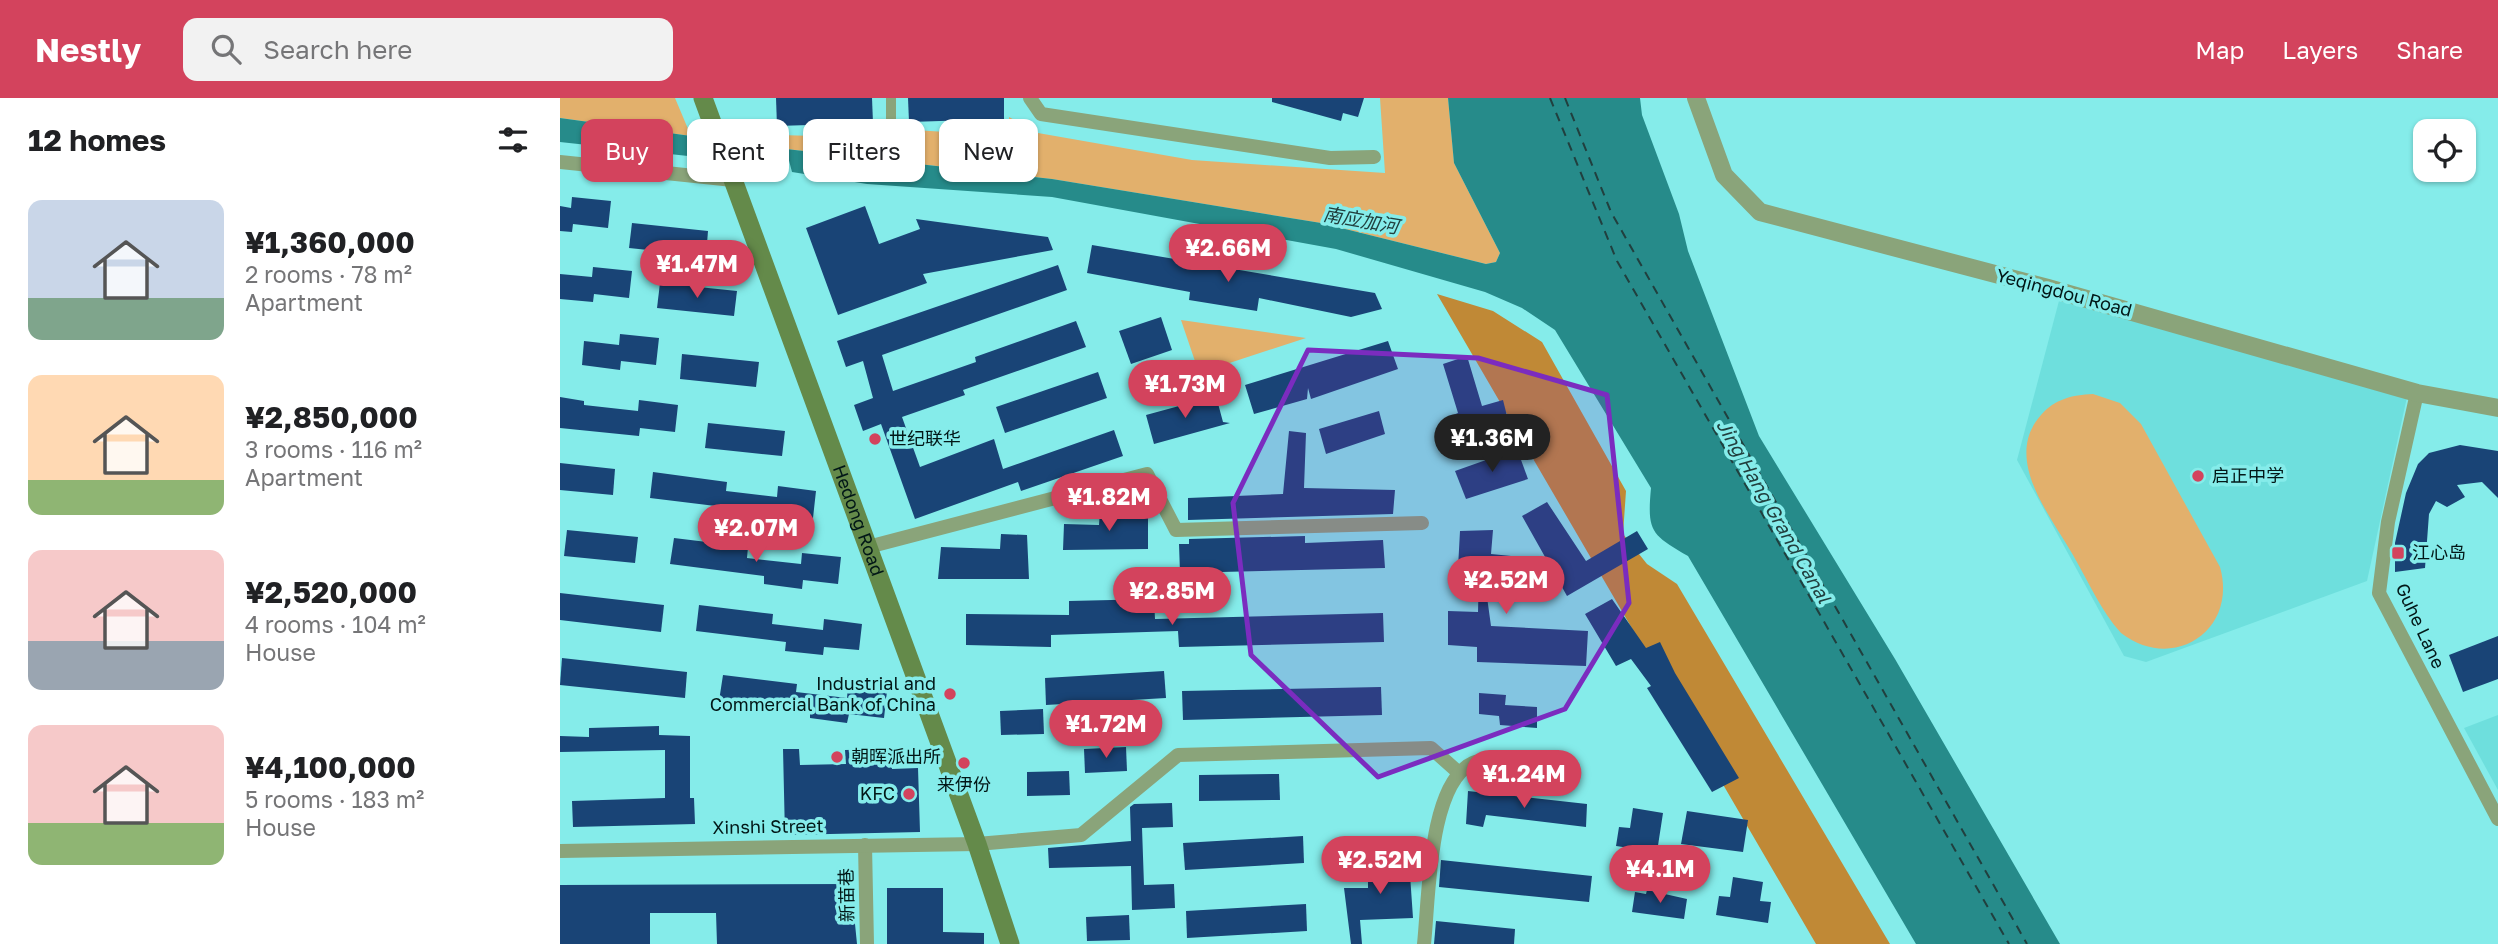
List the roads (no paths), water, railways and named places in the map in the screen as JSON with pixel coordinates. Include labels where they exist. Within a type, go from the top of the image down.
[{"type":"main road","name":"Hedong Road","points":[[703,98],[711,119]]},
{"type":"main road","name":"Hedong Road","points":[[734,182],[977,844],[1010,944]]},
{"type":"street","points":[[891,98],[891,119]]},
{"type":"street","points":[[1030,98],[1041,114],[1330,158],[1374,157]]},
{"type":"street","name":"Yeqingdou Road","points":[[1696,98],[1724,174],[1760,212],[2048,288],[2417,393],[2498,408]]},
{"type":"street","points":[[560,162],[687,175]]},
{"type":"street","name":"Guhe Lane","points":[[2417,393],[2388,522],[2379,593],[2498,819]]},
{"type":"street","points":[[868,547],[1147,474],[1175,530],[1422,523]]},
{"type":"street","name":"Xinshi Street","points":[[560,851],[977,844],[1081,835],[1178,755],[1431,748],[1458,772]]},
{"type":"street","points":[[1424,944],[1437,823],[1444,797],[1458,772],[1475,762],[1526,762]]},
{"type":"street","name":"新苗巷","points":[[865,845],[867,944]]},
{"type":"water","name":"Jing Hang Grand Canal","points":[[1448,98],[1640,98],[1642,115],[1679,214],[1688,251],[1759,436],[1895,659],[2060,944],[1916,944],[1688,556],[1666,542],[1654,530],[1650,514],[1651,488],[1555,330],[1522,308],[1485,292],[1336,249],[1052,197],[854,182],[925,182],[925,165],[939,166],[939,182],[1038,182],[1038,177],[1052,179],[1321,223],[1486,264],[1496,262],[1500,253],[1454,163]]},
{"type":"water","points":[[560,118],[581,121],[581,144],[560,142]]},
{"type":"water","points":[[673,134],[687,135],[687,156],[673,154]]},
{"type":"water","points":[[789,149],[803,151],[803,174],[792,172]]},
{"type":"place","name":"世纪联华","points":[[875,439]]},
{"type":"place","name":"启正中学","points":[[2198,476]]},
{"type":"place","name":"江心岛","points":[[2398,553]]},
{"type":"place","name":"Industrial and Commercial Bank of China","points":[[950,694]]},
{"type":"place","name":"朝晖派出所","points":[[837,757]]},
{"type":"place","name":"来伊份","points":[[964,763]]},
{"type":"place","name":"KFC","points":[[909,794]]},
{"type":"water label","name":"南应加河","points":[[1361,220]]}]
